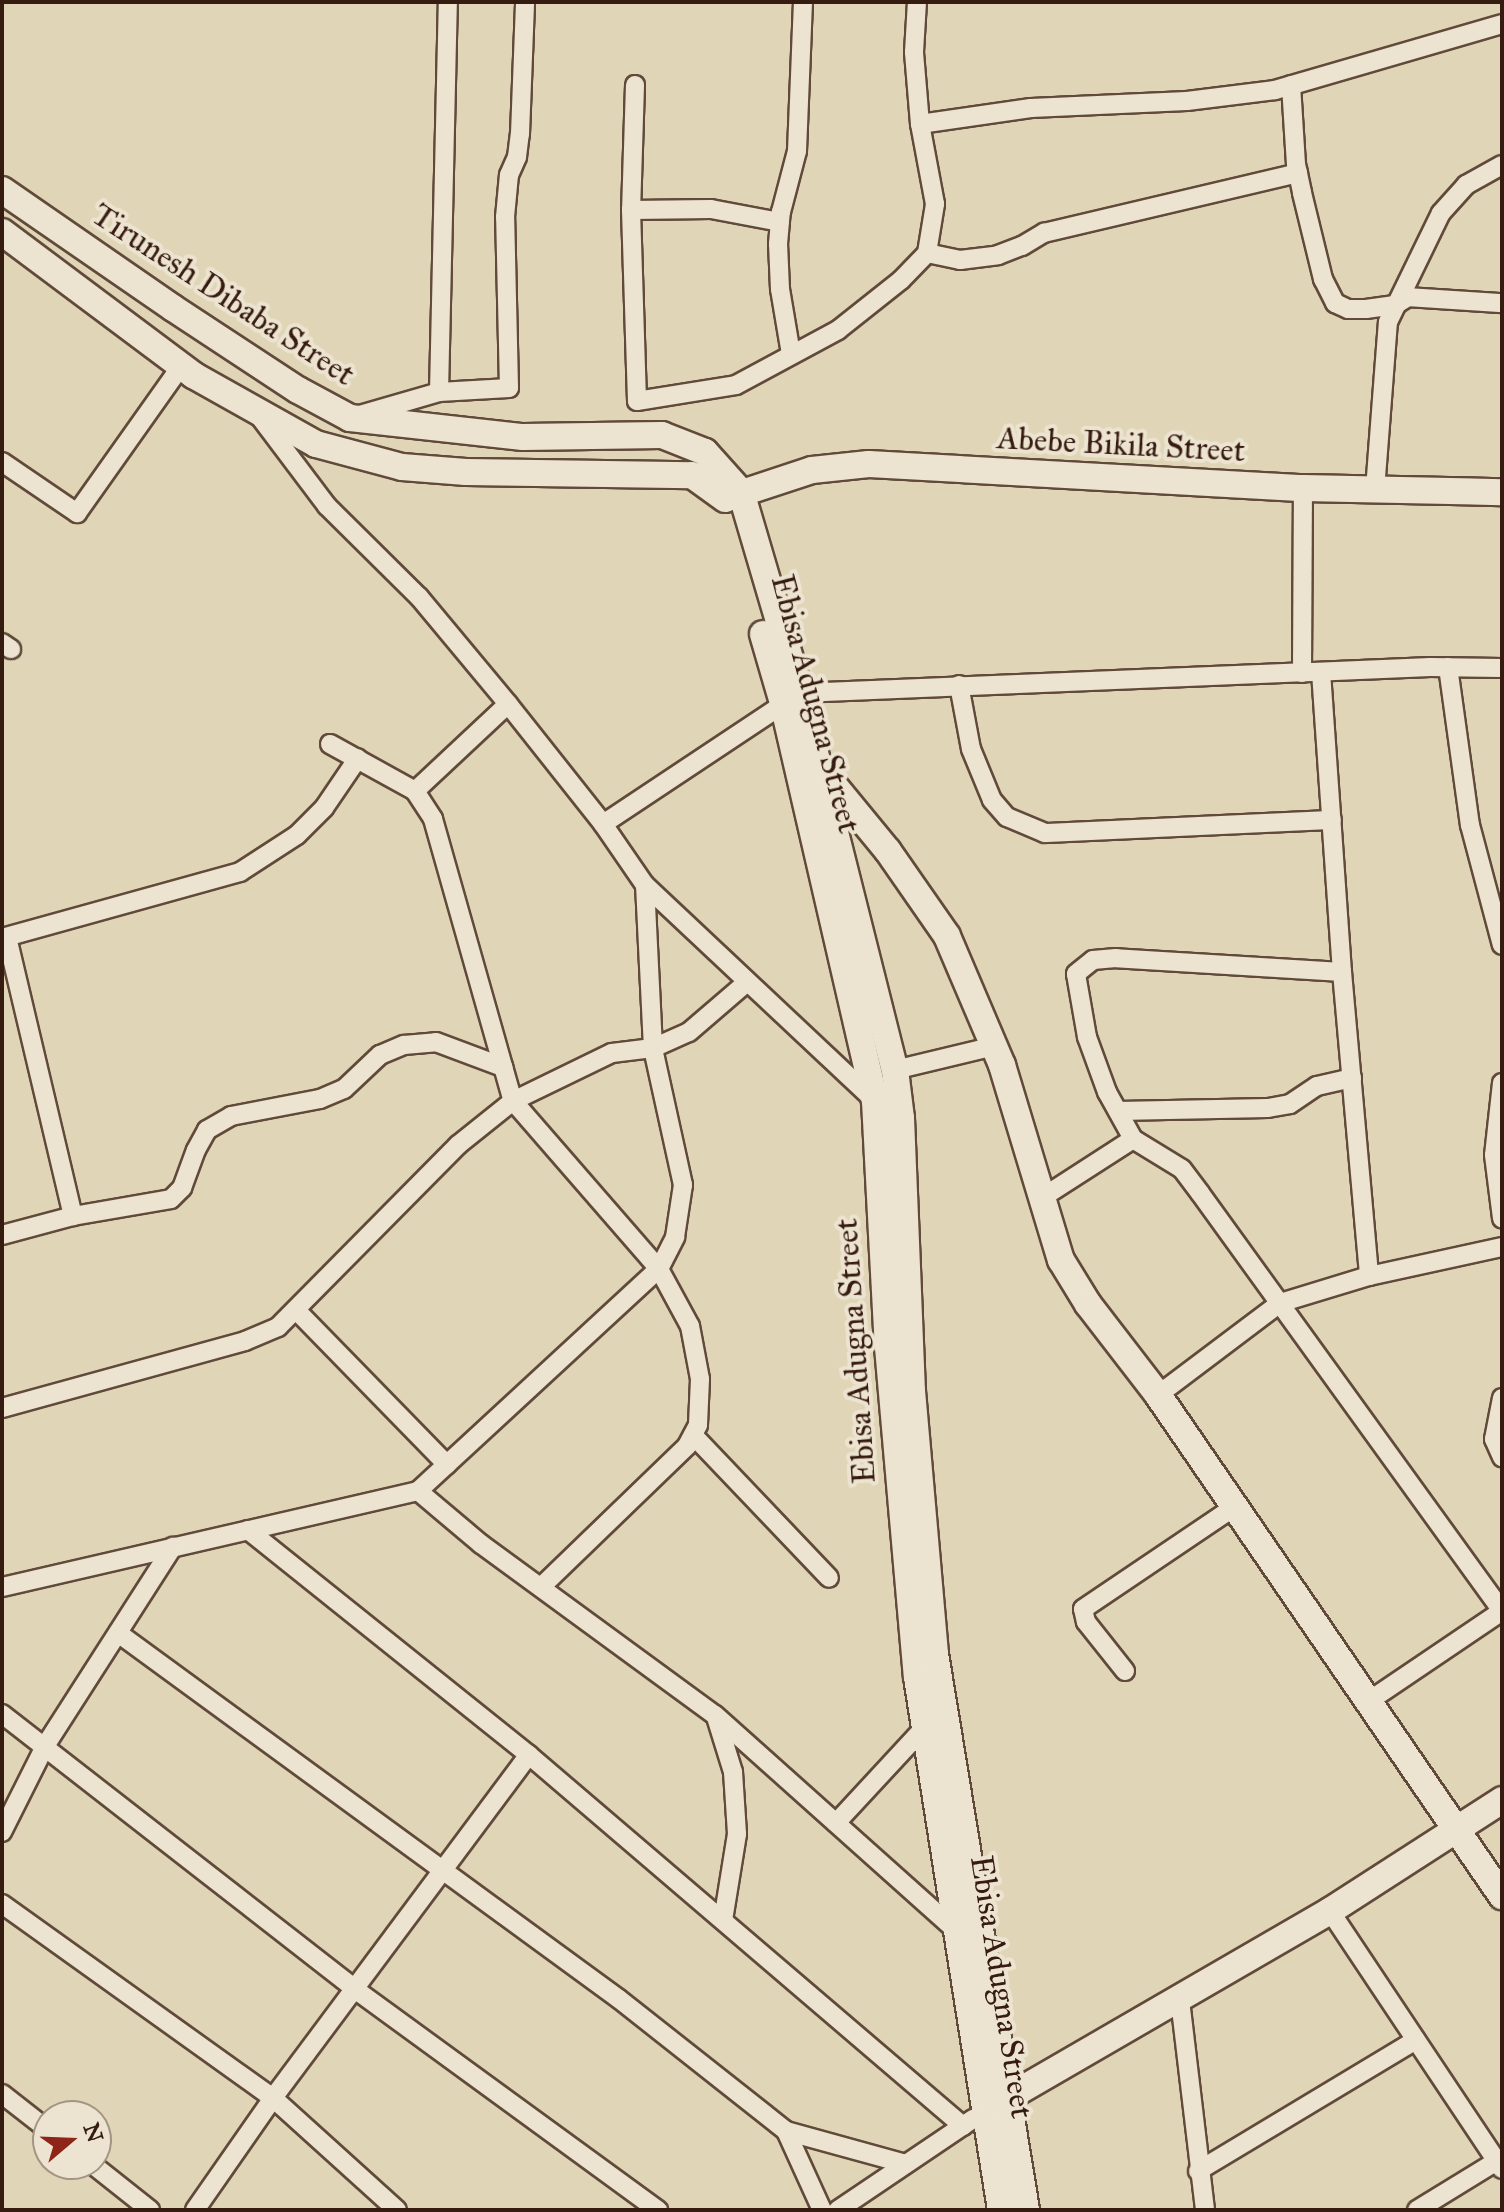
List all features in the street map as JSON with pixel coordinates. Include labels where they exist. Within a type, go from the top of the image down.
[{"type":"main road","name":"Tirunesh Dibaba Street","points":[[2,190],[210,333],[298,390],[350,418],[523,437],[662,435],[705,452],[751,531]]},
{"type":"main road","points":[[2,232],[181,366],[316,444],[402,467],[466,472],[692,475],[733,496]]},
{"type":"main road","name":"Abebe Bikila Street","points":[[733,496],[812,470],[869,464],[1303,488],[1502,492]]},
{"type":"main road","name":"Ebisa Adugna Street","points":[[733,496],[791,698],[817,765],[895,1070],[901,1118],[912,1391],[935,1654],[1026,2210]]},
{"type":"main road","name":"Ebisa Adugna Street","points":[[751,531],[791,698],[875,1101],[899,1489],[925,1727],[1001,2210]]},
{"type":"main road","points":[[817,765],[888,851],[947,936],[994,1046],[1040,1199],[1061,1260],[1074,1282],[1158,1395],[1502,1896]]},
{"type":"main road","points":[[986,2111],[1330,1911],[1502,1800]]},
{"type":"street","points":[[439,392],[448,2]]},
{"type":"street","points":[[350,418],[439,392],[509,388],[505,217],[509,175],[517,157],[520,134],[525,2]]},
{"type":"street","points":[[791,354],[780,289],[780,222],[797,151],[803,2]]},
{"type":"street","points":[[635,85],[631,210],[637,401],[736,385],[838,330],[901,280],[927,253],[935,204],[920,124],[914,52],[917,2]]},
{"type":"street","points":[[920,124],[1031,108],[1187,101],[1291,85],[1502,24]]},
{"type":"street","points":[[1291,85],[1298,173],[1323,279],[1335,303],[1348,309],[1395,305],[1408,297],[1502,303]]},
{"type":"street","points":[[1375,490],[1388,322],[1441,213],[1466,185],[1502,165]]},
{"type":"street","points":[[927,253],[960,260],[998,255],[1044,233],[1298,173]]},
{"type":"street","points":[[631,210],[711,209],[780,222]]},
{"type":"street","points":[[2,462],[77,513],[181,366]]},
{"type":"street","points":[[255,410],[327,506],[419,597],[508,704],[603,824],[645,885],[875,1101],[901,1118]]},
{"type":"street","points":[[1303,488],[1311,673],[1332,820],[1369,1276]]},
{"type":"street","points":[[603,824],[791,698],[959,685],[1448,667],[1502,668]]},
{"type":"street","points":[[1448,667],[1470,825],[1501,934]]},
{"type":"street","points":[[959,685],[971,749],[992,800],[1007,817],[1045,833],[1332,820]]},
{"type":"street","points":[[415,791],[508,704]]},
{"type":"street","points":[[330,744],[415,791],[433,819],[513,1101],[659,1269],[690,1326],[700,1379],[698,1425],[687,1446],[541,1587]]},
{"type":"street","points":[[73,1216],[5,938],[240,872],[297,835],[324,808],[358,758]]},
{"type":"street","points":[[2,1587],[418,1491],[659,1269],[675,1237],[683,1185],[653,1048],[645,885]]},
{"type":"street","points":[[1342,972],[1116,958],[1084,964],[1076,974],[1087,1037],[1133,1139],[1182,1169],[1502,1611],[1369,1701]]},
{"type":"street","points":[[2,1408],[245,1341],[278,1327],[458,1145],[513,1101],[612,1053],[653,1048],[689,1032],[746,983]]},
{"type":"street","points":[[2,1235],[73,1216],[171,1199],[182,1188],[207,1130],[231,1116],[320,1099],[344,1089],[380,1055],[404,1045],[436,1042],[503,1067]]},
{"type":"street","points":[[895,1070],[994,1046]]},
{"type":"street","points":[[1118,1111],[1268,1108],[1290,1104],[1317,1086],[1352,1078]]},
{"type":"street","points":[[1502,1083],[1494,1155],[1502,1218]]},
{"type":"street","points":[[1040,1199],[1133,1139]]},
{"type":"street","points":[[1158,1395],[1280,1303],[1369,1276],[1502,1247]]},
{"type":"street","points":[[296,1310],[447,1465]]},
{"type":"street","points":[[1502,1398],[1494,1439],[1502,1457]]},
{"type":"street","points":[[693,1435],[829,1578]]},
{"type":"street","points":[[418,1491],[481,1544],[715,1715],[960,1934]]},
{"type":"street","points":[[1125,1671],[1086,1622],[1083,1609],[1233,1508]]},
{"type":"street","points":[[248,1530],[529,1755],[963,2126]]},
{"type":"street","points":[[2,1832],[45,1746],[173,1547]]},
{"type":"street","points":[[118,1633],[619,1999],[786,2131],[906,2164]]},
{"type":"street","points":[[2,1714],[356,1990],[658,2210]]},
{"type":"street","points":[[715,1715],[733,1772],[737,1834],[723,1920]]},
{"type":"street","points":[[836,1823],[925,1727]]},
{"type":"street","points":[[195,2210],[273,2098],[529,1755]]},
{"type":"street","points":[[2,1904],[273,2098],[397,2210]]},
{"type":"street","points":[[1330,1911],[1499,2165],[1417,2210]]},
{"type":"street","points":[[1180,2000],[1205,2210]]},
{"type":"street","points":[[1198,2171],[1416,2040]]},
{"type":"street","points":[[2,2094],[32,2117]]},
{"type":"street","points":[[838,2210],[986,2111]]},
{"type":"street","points":[[786,2131],[822,2210]]},
{"type":"street","points":[[112,2180],[150,2210]]}]
